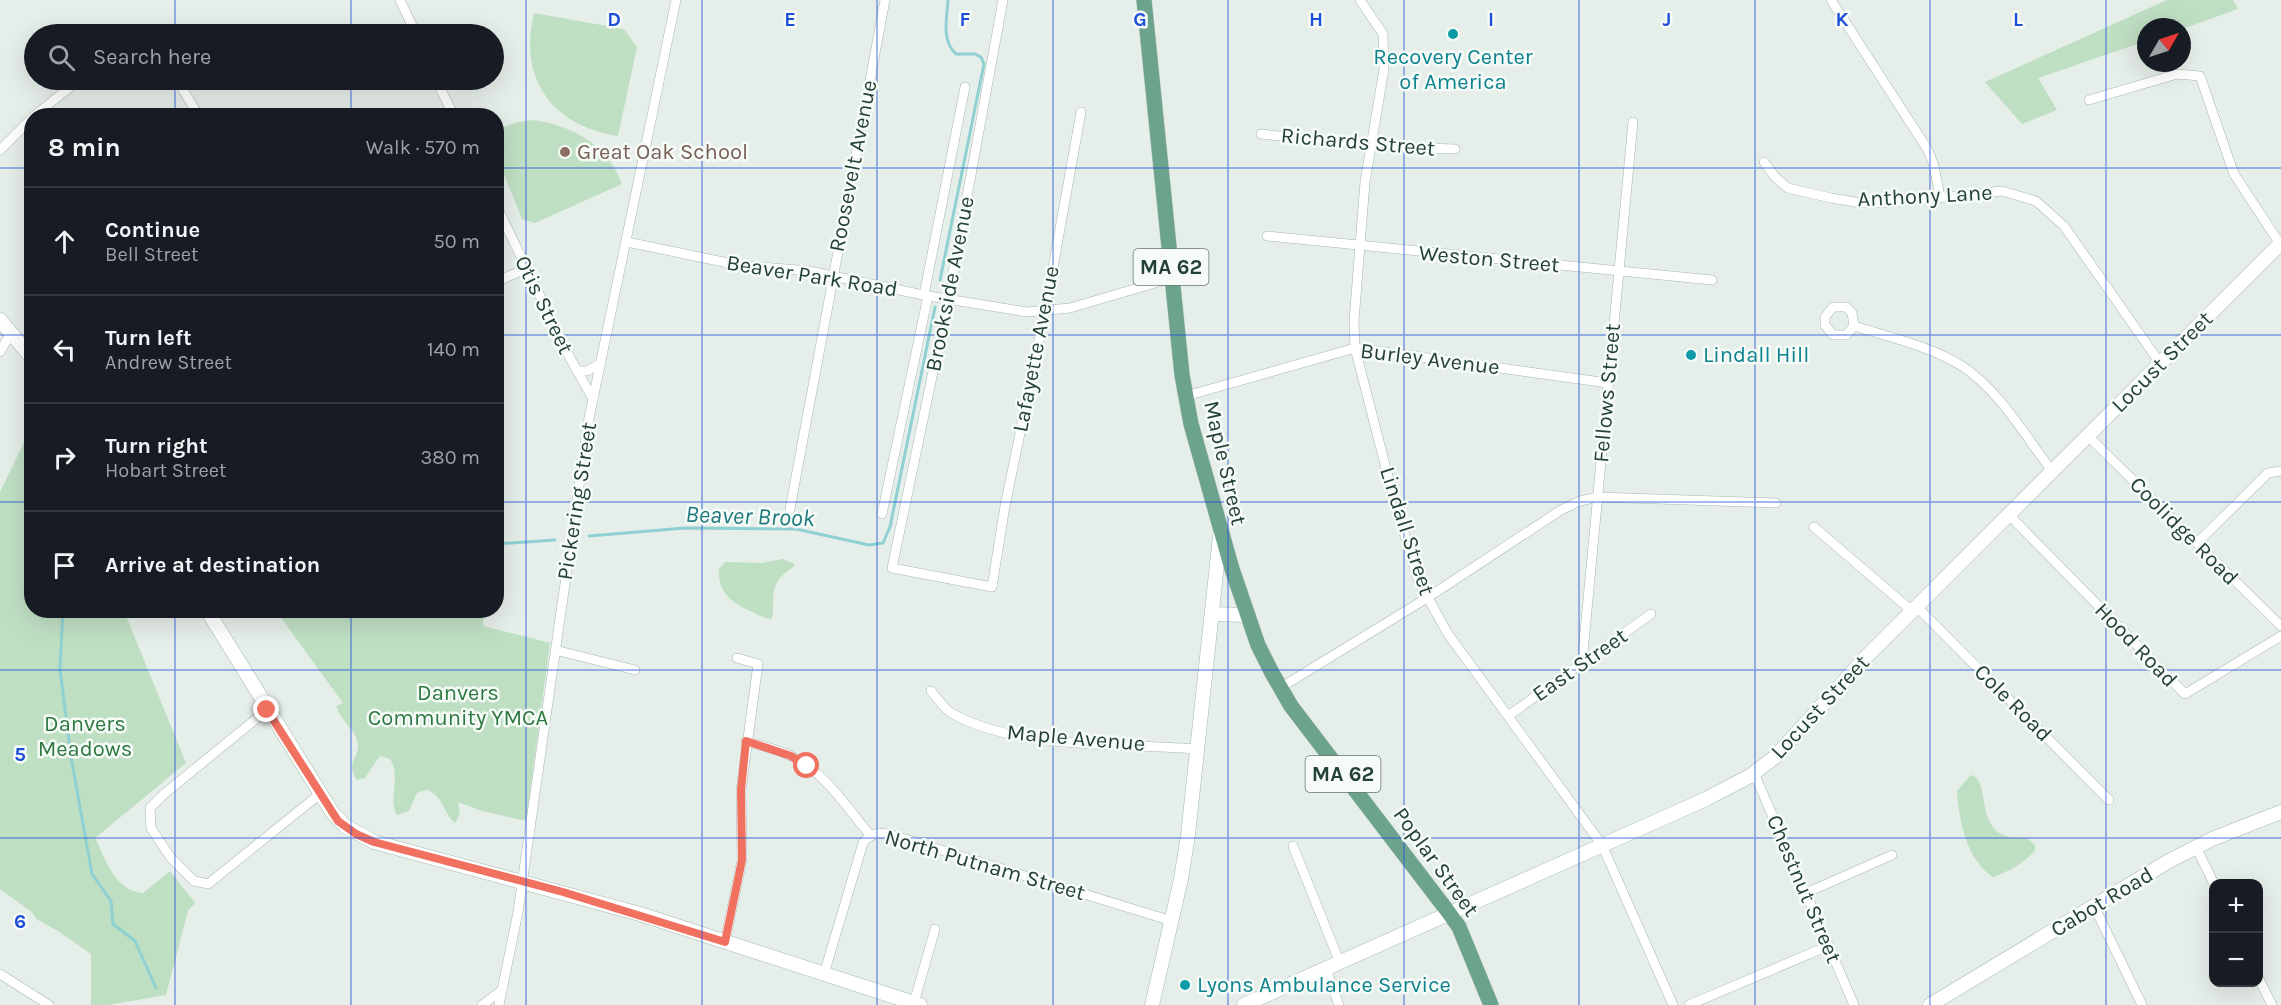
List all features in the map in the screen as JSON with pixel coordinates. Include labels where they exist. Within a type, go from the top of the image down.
[{"type":"main road","name":"Maple Street","points":[[1144,0],[1186,396],[1191,424],[1220,530],[1188,835],[1172,921],[1152,1005]]},
{"type":"main road","name":"Locust Street","points":[[1244,1005],[1707,799],[1754,773],[1775,757],[1915,609],[2281,243]]},
{"type":"main road","points":[[0,320],[24,348]]},
{"type":"main road","name":"Poplar Street","points":[[1220,530],[1258,645],[1290,706],[1459,927],[1491,1005]]},
{"type":"main road","points":[[1212,614],[1247,615]]},
{"type":"main road","points":[[212,618],[338,821],[356,834],[373,842],[640,914],[917,1004]]},
{"type":"main road","name":"Cabot Road","points":[[1930,1005],[2196,847],[2281,812]]},
{"type":"street","points":[[400,0],[411,24]]},
{"type":"street","name":"Pickering Street","points":[[499,1005],[522,881],[593,399],[676,0]]},
{"type":"street","name":"Roosevelt Avenue","points":[[790,509],[885,0]]},
{"type":"street","name":"Brookside Avenue","points":[[992,587],[892,568],[948,300],[1003,0]]},
{"type":"street","name":"Lindall Street","points":[[1360,0],[1383,34],[1384,69],[1371,146],[1360,245],[1354,321],[1355,348],[1391,488],[1418,580],[1449,634],[1602,845],[1674,1005]]},
{"type":"street","points":[[1831,0],[1928,150],[1940,197]]},
{"type":"street","points":[[2089,100],[2177,74],[2200,76],[2230,167],[2281,243]]},
{"type":"street","name":"Brookside Avenue","points":[[882,514],[965,87]]},
{"type":"street","points":[[44,108],[67,90]]},
{"type":"street","points":[[183,90],[194,108]]},
{"type":"street","points":[[441,90],[450,108]]},
{"type":"street","name":"Lafayette Avenue","points":[[992,587],[1005,506],[1046,312],[1081,112]]},
{"type":"street","name":"Fellows Street","points":[[1582,663],[1633,122]]},
{"type":"street","points":[[0,150],[24,126]]},
{"type":"street","name":"Richards Street","points":[[1261,134],[1371,146],[1455,149]]},
{"type":"street","name":"Anthony Lane","points":[[1764,162],[1775,177],[1788,188],[1814,196],[1879,203],[2002,191],[2024,196],[2045,207],[2069,233],[2160,363]]},
{"type":"street","name":"Otis Street","points":[[504,222],[593,399]]},
{"type":"street","name":"Weston Street","points":[[1267,236],[1712,280]]},
{"type":"street","name":"Beaver Park Road","points":[[627,243],[738,265],[764,266],[832,276],[948,300],[1027,312],[1046,312],[1172,278]]},
{"type":"street","points":[[504,278],[526,268]]},
{"type":"street","points":[[1854,326],[1937,354],[1964,367],[1991,391],[2052,471]]},
{"type":"street","points":[[0,352],[11,333]]},
{"type":"street","name":"Burley Avenue","points":[[1186,396],[1355,348],[1608,384]]},
{"type":"street","name":"Otis Street","points":[[577,371],[587,371],[601,363]]},
{"type":"street","name":"Coolidge Road","points":[[2088,436],[2281,626]]},
{"type":"street","points":[[2197,543],[2268,473],[2281,471]]},
{"type":"street","points":[[1280,688],[1427,598],[1561,510],[1580,501],[1598,497],[1776,503]]},
{"type":"street","name":"Hood Road","points":[[2009,515],[2185,694],[2281,636]]},
{"type":"street","name":"Cole Road","points":[[1814,527],[1915,609],[2109,800]]},
{"type":"street","name":"East Street","points":[[1508,716],[1651,614]]},
{"type":"street","points":[[555,650],[635,670]]},
{"type":"street","points":[[725,942],[742,860],[741,790],[758,664],[737,658]]},
{"type":"street","name":"Maple Avenue","points":[[931,692],[951,714],[1001,731],[1035,738],[1198,749]]},
{"type":"street","points":[[267,710],[150,808],[151,828],[171,858],[194,881],[208,884],[320,794]]},
{"type":"street","points":[[746,741],[791,756],[807,766],[823,779],[871,836]]},
{"type":"street","name":"Chestnut Street","points":[[1754,773],[1854,1005]]},
{"type":"street","name":"North Putnam Street","points":[[824,974],[863,843],[871,836],[884,833],[1172,921]]},
{"type":"street","points":[[1293,846],[1340,963]]},
{"type":"street","points":[[2196,847],[2212,879]]},
{"type":"street","points":[[1806,893],[1892,855]]},
{"type":"street","points":[[2094,906],[2140,1004]]},
{"type":"street","points":[[917,1004],[935,928]]},
{"type":"street","points":[[1689,1005],[1828,946]]},
{"type":"street","points":[[1326,969],[1339,1005]]},
{"type":"street","points":[[0,974],[49,1005]]},
{"type":"street","points":[[2263,986],[2272,1005]]},
{"type":"street","points":[[482,1005],[502,990]]},
{"type":"green space","points":[[2167,0],[2233,0],[2238,9],[2191,26],[2191,18],[2137,18],[2137,44],[2038,78],[2057,110],[2022,124],[1985,82]]},
{"type":"green space","points":[[534,13],[624,29],[637,47],[618,136],[595,131],[575,122],[558,110],[545,96],[536,78],[531,59],[530,37]]},
{"type":"green space","points":[[534,120],[548,123],[562,127],[587,140],[608,158],[622,184],[535,223],[522,219],[504,174],[504,127]]},
{"type":"green space","name":"Danvers Meadows","points":[[24,442],[24,618],[127,618],[186,763],[95,838],[108,865],[118,881],[125,887],[143,893],[170,871],[195,903],[188,911],[166,995],[108,1005],[91,1005],[91,954],[36,919],[32,912],[0,889],[0,492]]},
{"type":"green space","points":[[783,559],[795,564],[780,578],[776,586],[773,595],[772,619],[737,604],[723,590],[719,569],[725,562],[761,563]]},
{"type":"green space","name":"Danvers Community YMCA","points":[[281,618],[484,618],[483,626],[550,643],[526,821],[482,811],[458,802],[460,814],[455,823],[440,800],[432,792],[426,790],[417,793],[409,811],[397,815],[393,802],[395,773],[390,759],[380,756],[365,778],[357,780],[354,774],[352,765],[358,744],[336,706],[343,703]]},
{"type":"green space","points":[[1971,775],[1978,780],[1990,822],[1997,831],[2009,837],[2027,838],[2035,845],[2035,851],[2026,860],[2011,870],[1993,877],[1976,860],[1962,826],[1957,791]]},
{"type":"waterway","name":"Beaver Brook","points":[[940,280],[984,64],[981,57],[975,54],[956,54],[951,48],[946,29],[948,0]]},
{"type":"waterway","name":"Beaver Brook","points":[[589,536],[685,528],[796,529],[869,545],[883,543],[890,527],[935,307]]},
{"type":"waterway","name":"Beaver Brook","points":[[504,543],[555,540]]},
{"type":"waterway","name":"Beaver Brook","points":[[63,618],[60,669],[71,757],[92,874],[111,901],[113,924],[135,941],[156,988]]},
{"type":"place","name":"Recovery Center of America","points":[[1453,34]]},
{"type":"place","name":"Great Oak School","points":[[565,152]]},
{"type":"place","name":"Lindall Hill","points":[[1691,355]]},
{"type":"place","name":"Lyons Ambulance Service","points":[[1185,985]]},
{"type":"route","points":[[267,710],[338,821],[356,834],[374,842],[640,914],[725,942],[734,908],[742,860],[741,790],[746,741],[791,756],[807,766]]}]
